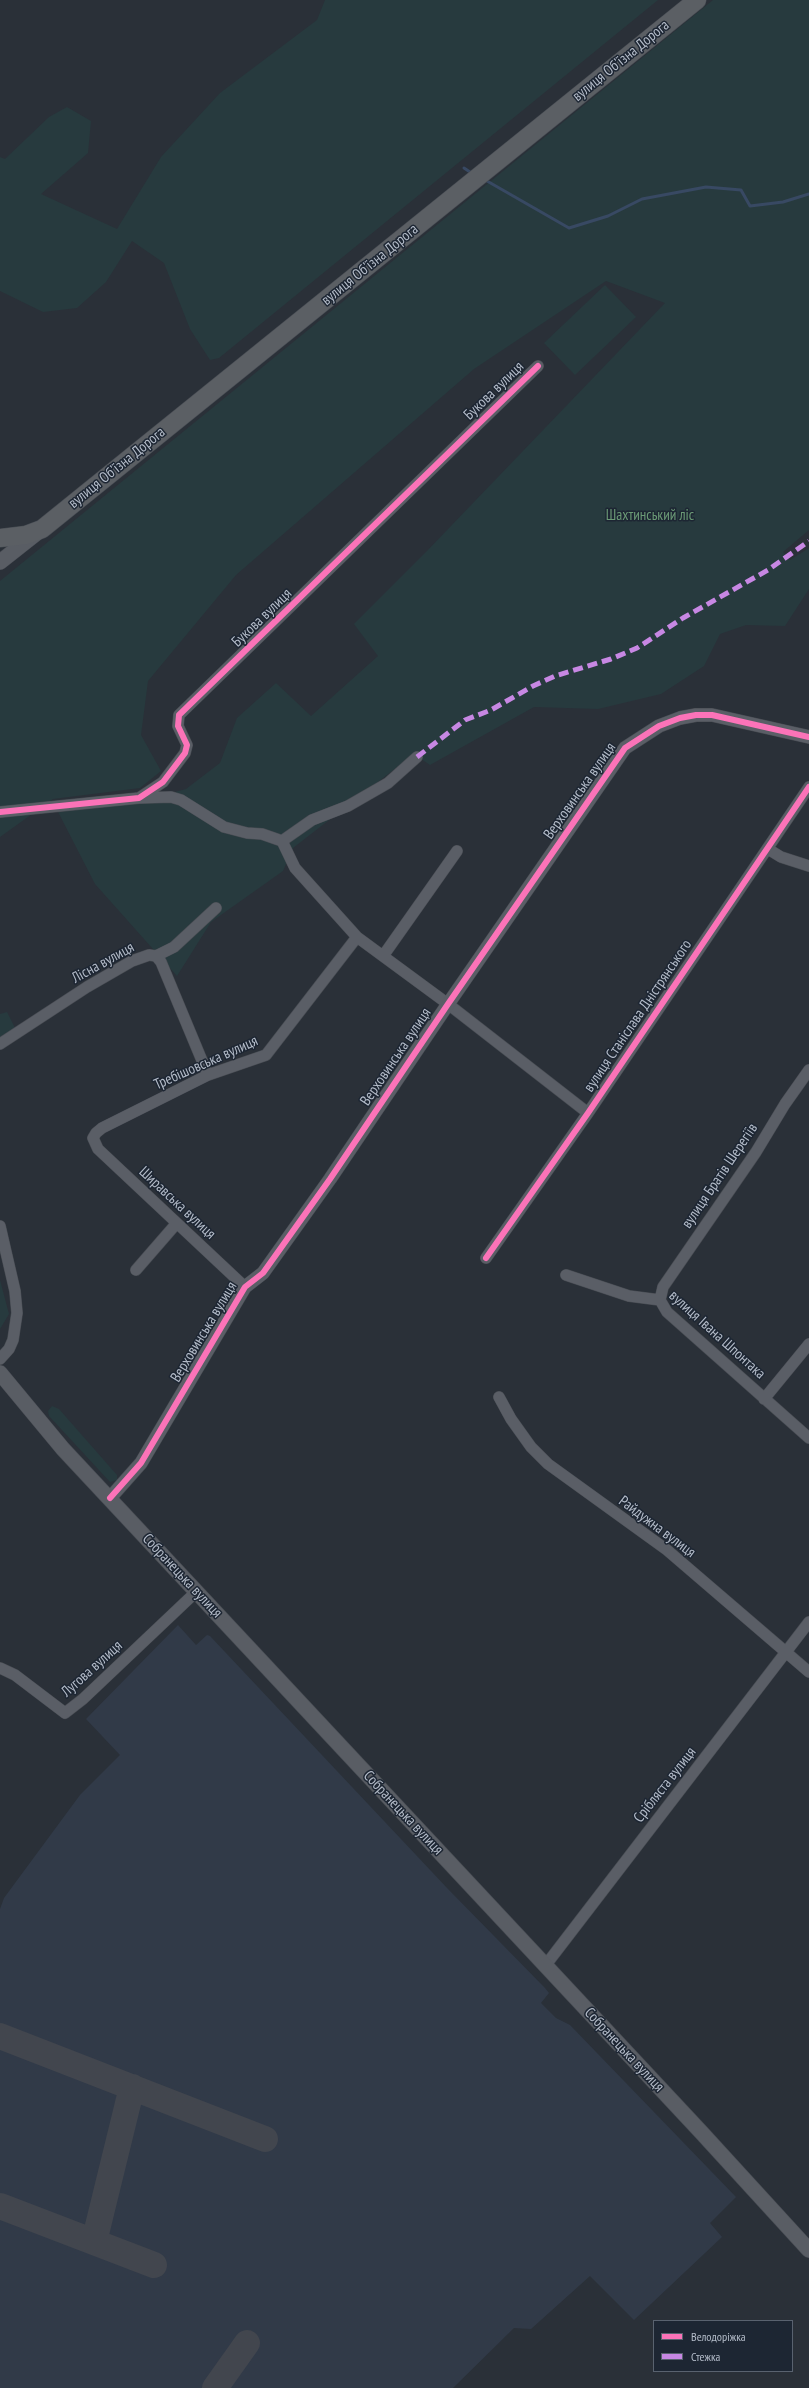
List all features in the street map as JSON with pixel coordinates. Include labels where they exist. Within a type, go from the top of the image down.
[{"type":"highway","name":"вулиця Обʼїзна Дорога","points":[[0,538],[26,535],[42,529],[697,0]]},
{"type":"main road","name":"вулиця Обʼїзна Дорога","points":[[0,562],[42,529]]},
{"type":"main road","name":"Собранецька вулиця","points":[[0,1373],[51,1435],[809,2250]]},
{"type":"street","name":"Букова вулиця","points":[[0,812],[139,798],[163,782],[185,753],[187,745],[178,726],[180,715],[538,366]]},
{"type":"street","name":"Верховинська вулиця","points":[[110,1498],[141,1463],[245,1287],[263,1273],[330,1179],[448,1004],[630,743],[659,726],[696,715],[712,716],[809,737]]},
{"type":"street","points":[[282,841],[312,820],[348,806],[388,783],[418,757]]},
{"type":"street","points":[[163,782],[171,797]]},
{"type":"street","name":"вулиця Станіслава Дністрянського","points":[[486,1258],[588,1112],[809,787]]},
{"type":"street","points":[[139,798],[171,797],[181,800],[224,827],[247,833],[262,834],[282,841],[296,868],[336,916],[357,937],[448,1004],[588,1112]]},
{"type":"street","points":[[768,849],[781,857],[809,866]]},
{"type":"street","points":[[382,956],[457,851]]},
{"type":"street","name":"Лісна вулиця","points":[[0,1044],[87,987],[132,961],[149,955],[156,956],[174,946],[216,908]]},
{"type":"street","name":"Требішовська вулиця","points":[[93,1138],[102,1128],[208,1075],[266,1055],[357,937]]},
{"type":"street","points":[[156,956],[161,962],[208,1075]]},
{"type":"street","name":"вулиця Братів Шерегіїв","points":[[660,1300],[663,1287],[756,1152],[785,1104],[809,1070]]},
{"type":"street","name":"Ширавська вулиця","points":[[93,1138],[98,1149],[176,1224],[245,1287]]},
{"type":"street","points":[[136,1270],[176,1224]]},
{"type":"street","points":[[0,1226],[15,1291],[17,1313],[11,1345],[0,1359]]},
{"type":"street","name":"вулиця Івана Шпонтака","points":[[566,1275],[629,1296],[660,1300],[667,1312],[809,1438]]},
{"type":"street","points":[[764,1399],[809,1344]]},
{"type":"street","name":"Райдужна вулиця","points":[[499,1397],[511,1419],[531,1447],[548,1464],[667,1550],[780,1644],[785,1652],[809,1672]]},
{"type":"street","name":"Лугова вулиця","points":[[0,1668],[15,1675],[65,1713],[83,1699],[196,1592]]},
{"type":"street","name":"Срібляста вулиця","points":[[544,1966],[809,1622]]},
{"type":"shaded area","points":[[178,1625],[196,1645],[207,1635],[210,1636],[448,1889],[545,1988],[549,1993],[541,2003],[556,2018],[570,2025],[736,2197],[710,2223],[722,2237],[634,2320],[590,2276],[531,2329],[514,2328],[453,2388],[0,2388],[0,1909],[4,1898],[80,1795],[120,1755],[86,1719]]},
{"type":"green space","points":[[325,0],[658,0],[219,358],[210,360],[190,329],[164,263],[132,241],[106,282],[77,308],[43,312],[0,291],[0,157],[5,159],[49,117],[67,107],[91,121],[88,153],[41,194],[117,229],[161,157],[220,93],[317,20]]},
{"type":"green space","name":"Шахтинський ліс","points":[[713,0],[809,0],[809,530],[783,552],[790,560],[809,548],[809,589],[785,626],[746,625],[720,634],[704,666],[661,694],[598,709],[534,707],[430,765],[414,754],[293,848],[283,871],[211,922],[177,976],[95,884],[55,806],[138,802],[186,789],[220,763],[237,718],[276,683],[311,716],[378,656],[354,624],[426,552],[665,303],[606,281],[474,369],[236,575],[148,681],[141,735],[161,771],[140,788],[53,799],[0,837],[0,581]]},
{"type":"green space","points":[[605,285],[636,317],[575,375],[544,343]]},
{"type":"green space","points":[[7,1012],[17,1032],[0,1040],[0,1014]]},
{"type":"green space","points":[[0,1280],[9,1314],[0,1329]]},
{"type":"green space","points":[[52,1406],[59,1409],[117,1475],[117,1480],[110,1482],[49,1416],[48,1411]]},
{"type":"waterway","points":[[464,168],[470,172]]},
{"type":"waterway","points":[[487,181],[569,228],[608,216],[642,199],[706,187],[741,190],[750,206],[783,202],[809,194]]},
{"type":"taxiway","points":[[0,2036],[265,2139]]},
{"type":"taxiway","points":[[94,2242],[132,2087]]},
{"type":"taxiway","points":[[0,2206],[154,2265]]},
{"type":"taxiway","points":[[215,2388],[247,2343]]},
{"type":"marked path","points":[[417,757],[465,720],[491,710],[533,686],[555,676],[611,659],[637,648],[683,618],[768,570],[809,541]]},
{"type":"cycle path","points":[[0,812],[139,798],[163,782],[185,753],[187,745],[178,726],[179,715],[538,366]]},
{"type":"cycle path","points":[[110,1498],[141,1463],[245,1287],[263,1273],[330,1179],[448,1004],[625,748],[659,726],[680,718],[696,715],[712,715],[809,737]]},
{"type":"cycle path","points":[[486,1258],[588,1113],[809,787]]}]
